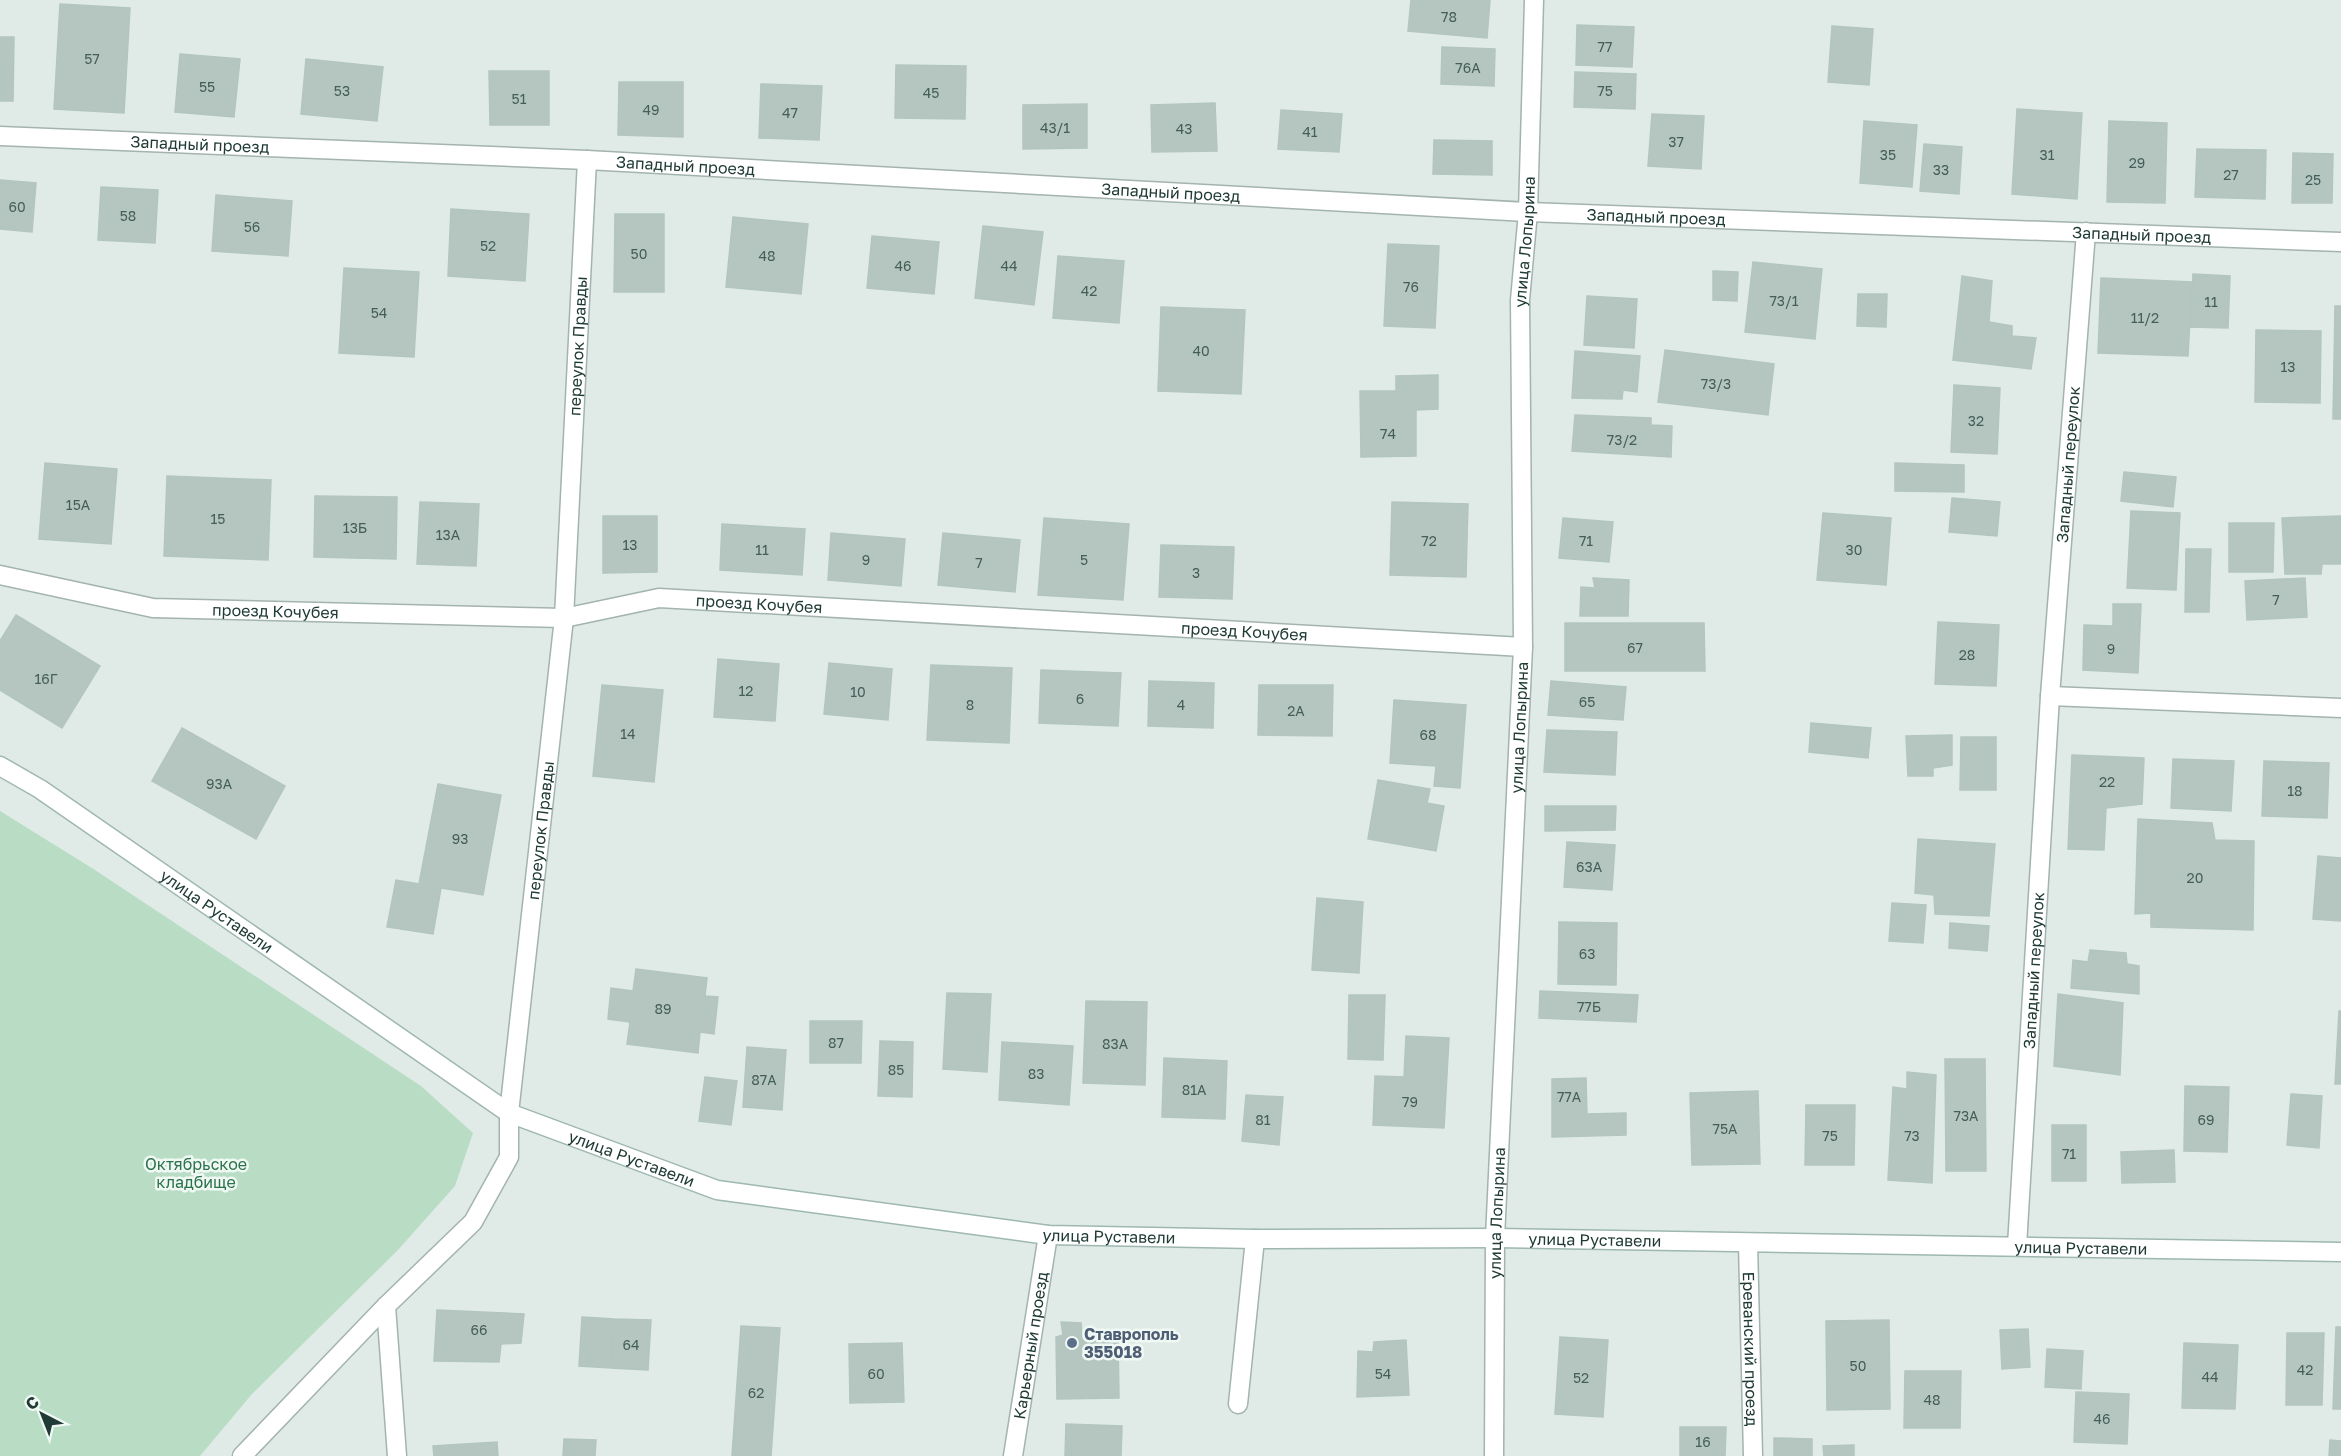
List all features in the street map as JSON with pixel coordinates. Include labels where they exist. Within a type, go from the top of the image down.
[{"type":"street","name":"улица Лопырина","points":[[1494,1456],[1495,1238],[1523,647],[1520,300],[1528,212],[1534,0]]},
{"type":"street","name":"Западный проезд","points":[[0,136],[587,160],[1528,212],[2341,242]]},
{"type":"street","name":"переулок Правды","points":[[242,1456],[386,1306],[473,1222],[509,1157],[509,1113],[564,618],[587,160]]},
{"type":"street","name":"Западный переулок","points":[[2017,1246],[2050,696],[2086,232]]},
{"type":"street","name":"проезд Кочубея","points":[[0,575],[153,608],[564,618],[659,598],[1523,647]]},
{"type":"street","points":[[2050,696],[2341,708]]},
{"type":"street","name":"улица Руставели","points":[[0,766],[40,789],[509,1113],[717,1190],[1048,1235],[1255,1239],[1495,1238],[2341,1251]]},
{"type":"street","name":"Карьерный проезд","points":[[1013,1456],[1048,1235]]},
{"type":"street","points":[[1238,1404],[1255,1239]]},
{"type":"street","name":"Ереванский проезд","points":[[1748,1243],[1752,1456]]},
{"type":"street","points":[[386,1306],[397,1456]]},
{"type":"green space","name":"Октябрьское кладбище","points":[[0,811],[95,870],[421,1086],[473,1133],[455,1186],[397,1251],[252,1394],[200,1456],[0,1456]]},
{"type":"building","points":[[1411,0],[1490,0],[1487,38],[1408,31]]},
{"type":"building","points":[[60,4],[130,8],[124,113],[54,109]]},
{"type":"building","points":[[1577,25],[1634,27],[1632,67],[1576,65]]},
{"type":"building","points":[[1832,26],[1873,29],[1869,85],[1828,82]]},
{"type":"building","points":[[0,37],[14,37],[13,101],[0,101]]},
{"type":"building","points":[[1442,47],[1495,49],[1494,86],[1441,84]]},
{"type":"building","points":[[180,54],[240,59],[234,117],[175,112]]},
{"type":"building","points":[[306,59],[383,67],[377,121],[301,114]]},
{"type":"building","points":[[896,65],[966,66],[965,119],[895,118]]},
{"type":"building","points":[[489,71],[549,71],[549,125],[490,125]]},
{"type":"building","points":[[1575,72],[1636,74],[1635,109],[1574,107]]},
{"type":"building","points":[[619,82],[683,82],[683,137],[618,135]]},
{"type":"building","points":[[761,84],[822,86],[819,140],[759,138]]},
{"type":"building","points":[[1215,103],[1217,151],[1152,152],[1151,105]]},
{"type":"building","points":[[1087,104],[1087,148],[1023,149],[1023,105]]},
{"type":"building","points":[[2017,109],[2082,113],[2077,199],[2012,194]]},
{"type":"building","points":[[1281,110],[1342,114],[1339,152],[1278,149]]},
{"type":"building","points":[[1652,114],[1704,116],[1701,169],[1648,166]]},
{"type":"building","points":[[1864,121],[1917,125],[1912,187],[1860,183]]},
{"type":"building","points":[[2109,121],[2167,123],[2165,203],[2107,202]]},
{"type":"building","points":[[1434,140],[1492,141],[1492,175],[1433,174]]},
{"type":"building","points":[[1924,144],[1962,147],[1959,194],[1920,191]]},
{"type":"building","points":[[2197,149],[2266,150],[2265,199],[2195,197]]},
{"type":"building","points":[[2293,153],[2333,154],[2332,203],[2292,203]]},
{"type":"building","points":[[0,180],[36,183],[32,232],[0,229]]},
{"type":"building","points":[[101,187],[158,190],[155,243],[98,240]]},
{"type":"building","points":[[216,195],[292,201],[288,256],[212,251]]},
{"type":"building","points":[[451,209],[529,214],[525,281],[448,276]]},
{"type":"building","points":[[615,214],[664,214],[664,292],[614,292]]},
{"type":"building","points":[[733,217],[808,224],[801,294],[726,287]]},
{"type":"building","points":[[983,226],[1043,232],[1034,305],[975,298]]},
{"type":"building","points":[[872,236],[939,242],[934,294],[867,288]]},
{"type":"building","points":[[1388,244],[1439,246],[1435,328],[1384,326]]},
{"type":"building","points":[[1058,256],[1124,261],[1119,323],[1053,318]]},
{"type":"building","points":[[1753,262],[1822,269],[1815,339],[1745,332]]},
{"type":"building","points":[[344,268],[419,272],[414,357],[339,353]]},
{"type":"building","points":[[1713,271],[1738,272],[1737,301],[1713,300]]},
{"type":"building","points":[[2193,274],[2230,276],[2228,328],[2191,327]]},
{"type":"building","points":[[1962,276],[1992,281],[1989,322],[2012,326],[2012,336],[2036,338],[2031,369],[1953,360]]},
{"type":"building","points":[[2101,278],[2192,282],[2188,356],[2098,353]]},
{"type":"building","points":[[1858,294],[1887,294],[1886,327],[1857,326]]},
{"type":"building","points":[[1587,296],[1637,299],[1634,348],[1584,345]]},
{"type":"building","points":[[2335,306],[2341,306],[2341,419],[2333,419]]},
{"type":"building","points":[[1161,307],[1245,310],[1241,394],[1158,391]]},
{"type":"building","points":[[2256,330],[2321,331],[2320,403],[2255,402]]},
{"type":"building","points":[[1665,350],[1774,364],[1768,415],[1658,402]]},
{"type":"building","points":[[1575,351],[1640,356],[1637,392],[1623,390],[1622,399],[1572,398]]},
{"type":"building","points":[[1438,375],[1438,409],[1416,410],[1416,456],[1361,457],[1360,391],[1396,391],[1396,376]]},
{"type":"building","points":[[1954,385],[2000,388],[1997,454],[1951,452]]},
{"type":"building","points":[[1575,415],[1651,418],[1651,425],[1672,426],[1671,457],[1572,451]]},
{"type":"building","points":[[45,463],[117,469],[111,544],[39,539]]},
{"type":"building","points":[[1895,463],[1964,465],[1964,492],[1895,491]]},
{"type":"building","points":[[2124,472],[2176,477],[2173,507],[2121,501]]},
{"type":"building","points":[[167,476],[271,480],[268,560],[164,556]]},
{"type":"building","points":[[315,496],[397,497],[396,559],[314,557]]},
{"type":"building","points":[[1952,498],[2000,502],[1997,536],[1949,532]]},
{"type":"building","points":[[420,502],[479,504],[476,566],[417,564]]},
{"type":"building","points":[[1392,502],[1468,504],[1466,577],[1390,575]]},
{"type":"building","points":[[2131,511],[2180,513],[2176,590],[2127,588]]},
{"type":"building","points":[[1823,513],[1891,518],[1886,585],[1817,580]]},
{"type":"building","points":[[603,516],[657,516],[657,572],[603,573]]},
{"type":"building","points":[[2341,516],[2341,564],[2322,564],[2321,574],[2285,574],[2282,518]]},
{"type":"building","points":[[1044,518],[1129,524],[1123,600],[1038,595]]},
{"type":"building","points":[[1563,518],[1613,522],[1609,562],[1559,558]]},
{"type":"building","points":[[2229,523],[2274,523],[2273,572],[2229,572]]},
{"type":"building","points":[[722,524],[805,529],[802,575],[720,570]]},
{"type":"building","points":[[831,533],[905,539],[901,586],[828,580]]},
{"type":"building","points":[[943,533],[1020,540],[1015,592],[938,585]]},
{"type":"building","points":[[1161,545],[1234,547],[1232,599],[1159,597]]},
{"type":"building","points":[[2186,549],[2211,549],[2209,612],[2185,612]]},
{"type":"building","points":[[1593,578],[1629,580],[1628,616],[1580,616],[1581,587],[1595,588]]},
{"type":"building","points":[[2305,578],[2307,617],[2247,620],[2245,581]]},
{"type":"building","points":[[2113,604],[2141,604],[2138,673],[2083,670],[2084,625],[2113,626]]},
{"type":"building","points":[[16,615],[100,666],[62,728],[0,690],[0,641]]},
{"type":"building","points":[[1938,622],[1999,625],[1996,686],[1935,684]]},
{"type":"building","points":[[1565,623],[1704,623],[1705,671],[1565,671]]},
{"type":"building","points":[[718,659],[779,664],[775,721],[714,717]]},
{"type":"building","points":[[829,663],[892,669],[888,720],[824,714]]},
{"type":"building","points":[[931,665],[1012,668],[1009,743],[927,740]]},
{"type":"building","points":[[1041,670],[1121,673],[1118,726],[1039,723]]},
{"type":"building","points":[[1149,681],[1214,683],[1213,728],[1148,726]]},
{"type":"building","points":[[1551,681],[1626,687],[1623,720],[1548,715]]},
{"type":"building","points":[[602,685],[663,690],[654,782],[593,776]]},
{"type":"building","points":[[1259,685],[1333,685],[1332,736],[1258,735]]},
{"type":"building","points":[[1394,700],[1466,705],[1460,788],[1434,786],[1436,766],[1390,763]]},
{"type":"building","points":[[1811,723],[1871,728],[1868,758],[1809,752]]},
{"type":"building","points":[[182,728],[285,786],[256,839],[152,781]]},
{"type":"building","points":[[1547,730],[1617,732],[1615,775],[1544,772]]},
{"type":"building","points":[[1952,735],[1952,765],[1933,768],[1933,776],[1908,776],[1906,736]]},
{"type":"building","points":[[1961,737],[1996,737],[1996,790],[1960,790]]},
{"type":"building","points":[[2072,755],[2144,758],[2142,804],[2106,808],[2104,850],[2068,849]]},
{"type":"building","points":[[2173,759],[2234,761],[2231,811],[2171,808]]},
{"type":"building","points":[[2264,761],[2329,763],[2327,818],[2262,816]]},
{"type":"building","points":[[1378,780],[1430,789],[1427,803],[1444,806],[1436,851],[1368,839]]},
{"type":"building","points":[[438,784],[501,795],[483,895],[441,888],[433,934],[387,927],[396,880],[419,884]]},
{"type":"building","points":[[1545,806],[1616,806],[1615,830],[1545,831]]},
{"type":"building","points":[[2138,819],[2212,823],[2215,840],[2254,841],[2253,930],[2151,927],[2151,913],[2135,914]]},
{"type":"building","points":[[1918,839],[1995,844],[1989,916],[1935,914],[1934,895],[1915,893]]},
{"type":"building","points":[[1567,842],[1615,845],[1612,890],[1564,887]]},
{"type":"building","points":[[2318,856],[2341,858],[2341,921],[2313,919]]},
{"type":"building","points":[[1317,898],[1363,902],[1359,973],[1312,970]]},
{"type":"building","points":[[1892,903],[1926,905],[1923,943],[1889,941]]},
{"type":"building","points":[[1559,922],[1617,923],[1616,985],[1558,984]]},
{"type":"building","points":[[1950,923],[1989,926],[1987,951],[1949,948]]},
{"type":"building","points":[[2090,950],[2126,953],[2127,964],[2139,966],[2139,994],[2071,988],[2073,960],[2088,962]]},
{"type":"building","points":[[636,969],[707,978],[705,996],[718,997],[714,1034],[700,1032],[698,1053],[627,1044],[630,1022],[608,1019],[611,988],[633,991]]},
{"type":"building","points":[[1540,991],[1638,995],[1636,1022],[1539,1018]]},
{"type":"building","points":[[947,993],[991,994],[987,1072],[943,1069]]},
{"type":"building","points":[[2058,994],[2123,1003],[2120,1075],[2054,1066]]},
{"type":"building","points":[[1349,995],[1385,995],[1383,1060],[1348,1059]]},
{"type":"building","points":[[1086,1001],[1147,1002],[1145,1085],[1083,1083]]},
{"type":"building","points":[[2339,1011],[2341,1011],[2341,1084],[2335,1084]]},
{"type":"building","points":[[810,1021],[862,1021],[861,1063],[810,1063]]},
{"type":"building","points":[[1406,1036],[1449,1038],[1444,1128],[1373,1125],[1375,1076],[1404,1077]]},
{"type":"building","points":[[880,1041],[913,1042],[912,1097],[878,1096]]},
{"type":"building","points":[[1002,1042],[1073,1046],[1069,1105],[999,1100]]},
{"type":"building","points":[[747,1047],[786,1050],[782,1110],[743,1107]]},
{"type":"building","points":[[1164,1058],[1227,1061],[1225,1119],[1162,1117]]},
{"type":"building","points":[[1945,1059],[1985,1059],[1986,1171],[1946,1171]]},
{"type":"building","points":[[1907,1072],[1936,1075],[1932,1183],[1888,1180],[1893,1087],[1907,1089]]},
{"type":"building","points":[[705,1077],[737,1081],[731,1125],[699,1121]]},
{"type":"building","points":[[1586,1078],[1587,1114],[1626,1113],[1626,1135],[1552,1137],[1552,1079]]},
{"type":"building","points":[[2185,1086],[2229,1087],[2227,1152],[2184,1151]]},
{"type":"building","points":[[1758,1091],[1760,1164],[1692,1165],[1690,1093]]},
{"type":"building","points":[[2291,1094],[2322,1096],[2319,1148],[2287,1145]]},
{"type":"building","points":[[1246,1095],[1283,1097],[1279,1145],[1242,1141]]},
{"type":"building","points":[[1806,1105],[1855,1105],[1854,1165],[1805,1165]]},
{"type":"building","points":[[2052,1125],[2086,1125],[2086,1181],[2052,1181]]},
{"type":"building","points":[[2174,1150],[2175,1182],[2122,1183],[2121,1152]]},
{"type":"building","points":[[437,1310],[524,1314],[521,1343],[501,1344],[499,1362],[434,1361]]},
{"type":"building","points":[[582,1317],[614,1319],[611,1368],[579,1366]]},
{"type":"building","points":[[614,1319],[651,1320],[648,1370],[611,1368]]},
{"type":"building","points":[[1889,1320],[1890,1409],[1827,1410],[1826,1321]]},
{"type":"building","points":[[1061,1322],[1081,1323],[1082,1336],[1118,1336],[1119,1398],[1057,1399],[1056,1337],[1063,1335]]},
{"type":"building","points":[[741,1326],[780,1328],[771,1456],[732,1456]]},
{"type":"building","points":[[2336,1327],[2341,1327],[2341,1409],[2333,1409]]},
{"type":"building","points":[[2028,1329],[2030,1367],[2002,1369],[2000,1330]]},
{"type":"building","points":[[2287,1333],[2324,1333],[2322,1405],[2286,1405]]},
{"type":"building","points":[[1560,1337],[1608,1340],[1603,1417],[1555,1414]]},
{"type":"building","points":[[1406,1340],[1409,1395],[1357,1397],[1358,1351],[1373,1352],[1374,1342]]},
{"type":"building","points":[[902,1343],[904,1402],[850,1403],[849,1344]]},
{"type":"building","points":[[2184,1343],[2238,1345],[2235,1409],[2182,1408]]},
{"type":"building","points":[[2047,1349],[2083,1351],[2081,1389],[2045,1387]]},
{"type":"building","points":[[1905,1371],[1961,1371],[1960,1428],[1904,1428]]},
{"type":"building","points":[[2076,1392],[2129,1394],[2127,1444],[2074,1442]]},
{"type":"building","points":[[1066,1424],[1122,1426],[1121,1456],[1065,1456]]},
{"type":"building","points":[[1680,1427],[1726,1427],[1725,1456],[1680,1456]]},
{"type":"building","points":[[1774,1438],[1812,1439],[1812,1456],[1774,1456]]},
{"type":"building","points":[[564,1439],[596,1440],[595,1456],[563,1456]]},
{"type":"building","points":[[2330,1440],[2341,1441],[2341,1456],[2329,1456]]},
{"type":"building","points":[[497,1442],[498,1456],[434,1456],[433,1446]]},
{"type":"building","points":[[1854,1445],[1854,1456],[1824,1456],[1823,1446]]},
{"type":"place","name":"Ставрополь 355018","points":[[1072,1343]]}]
